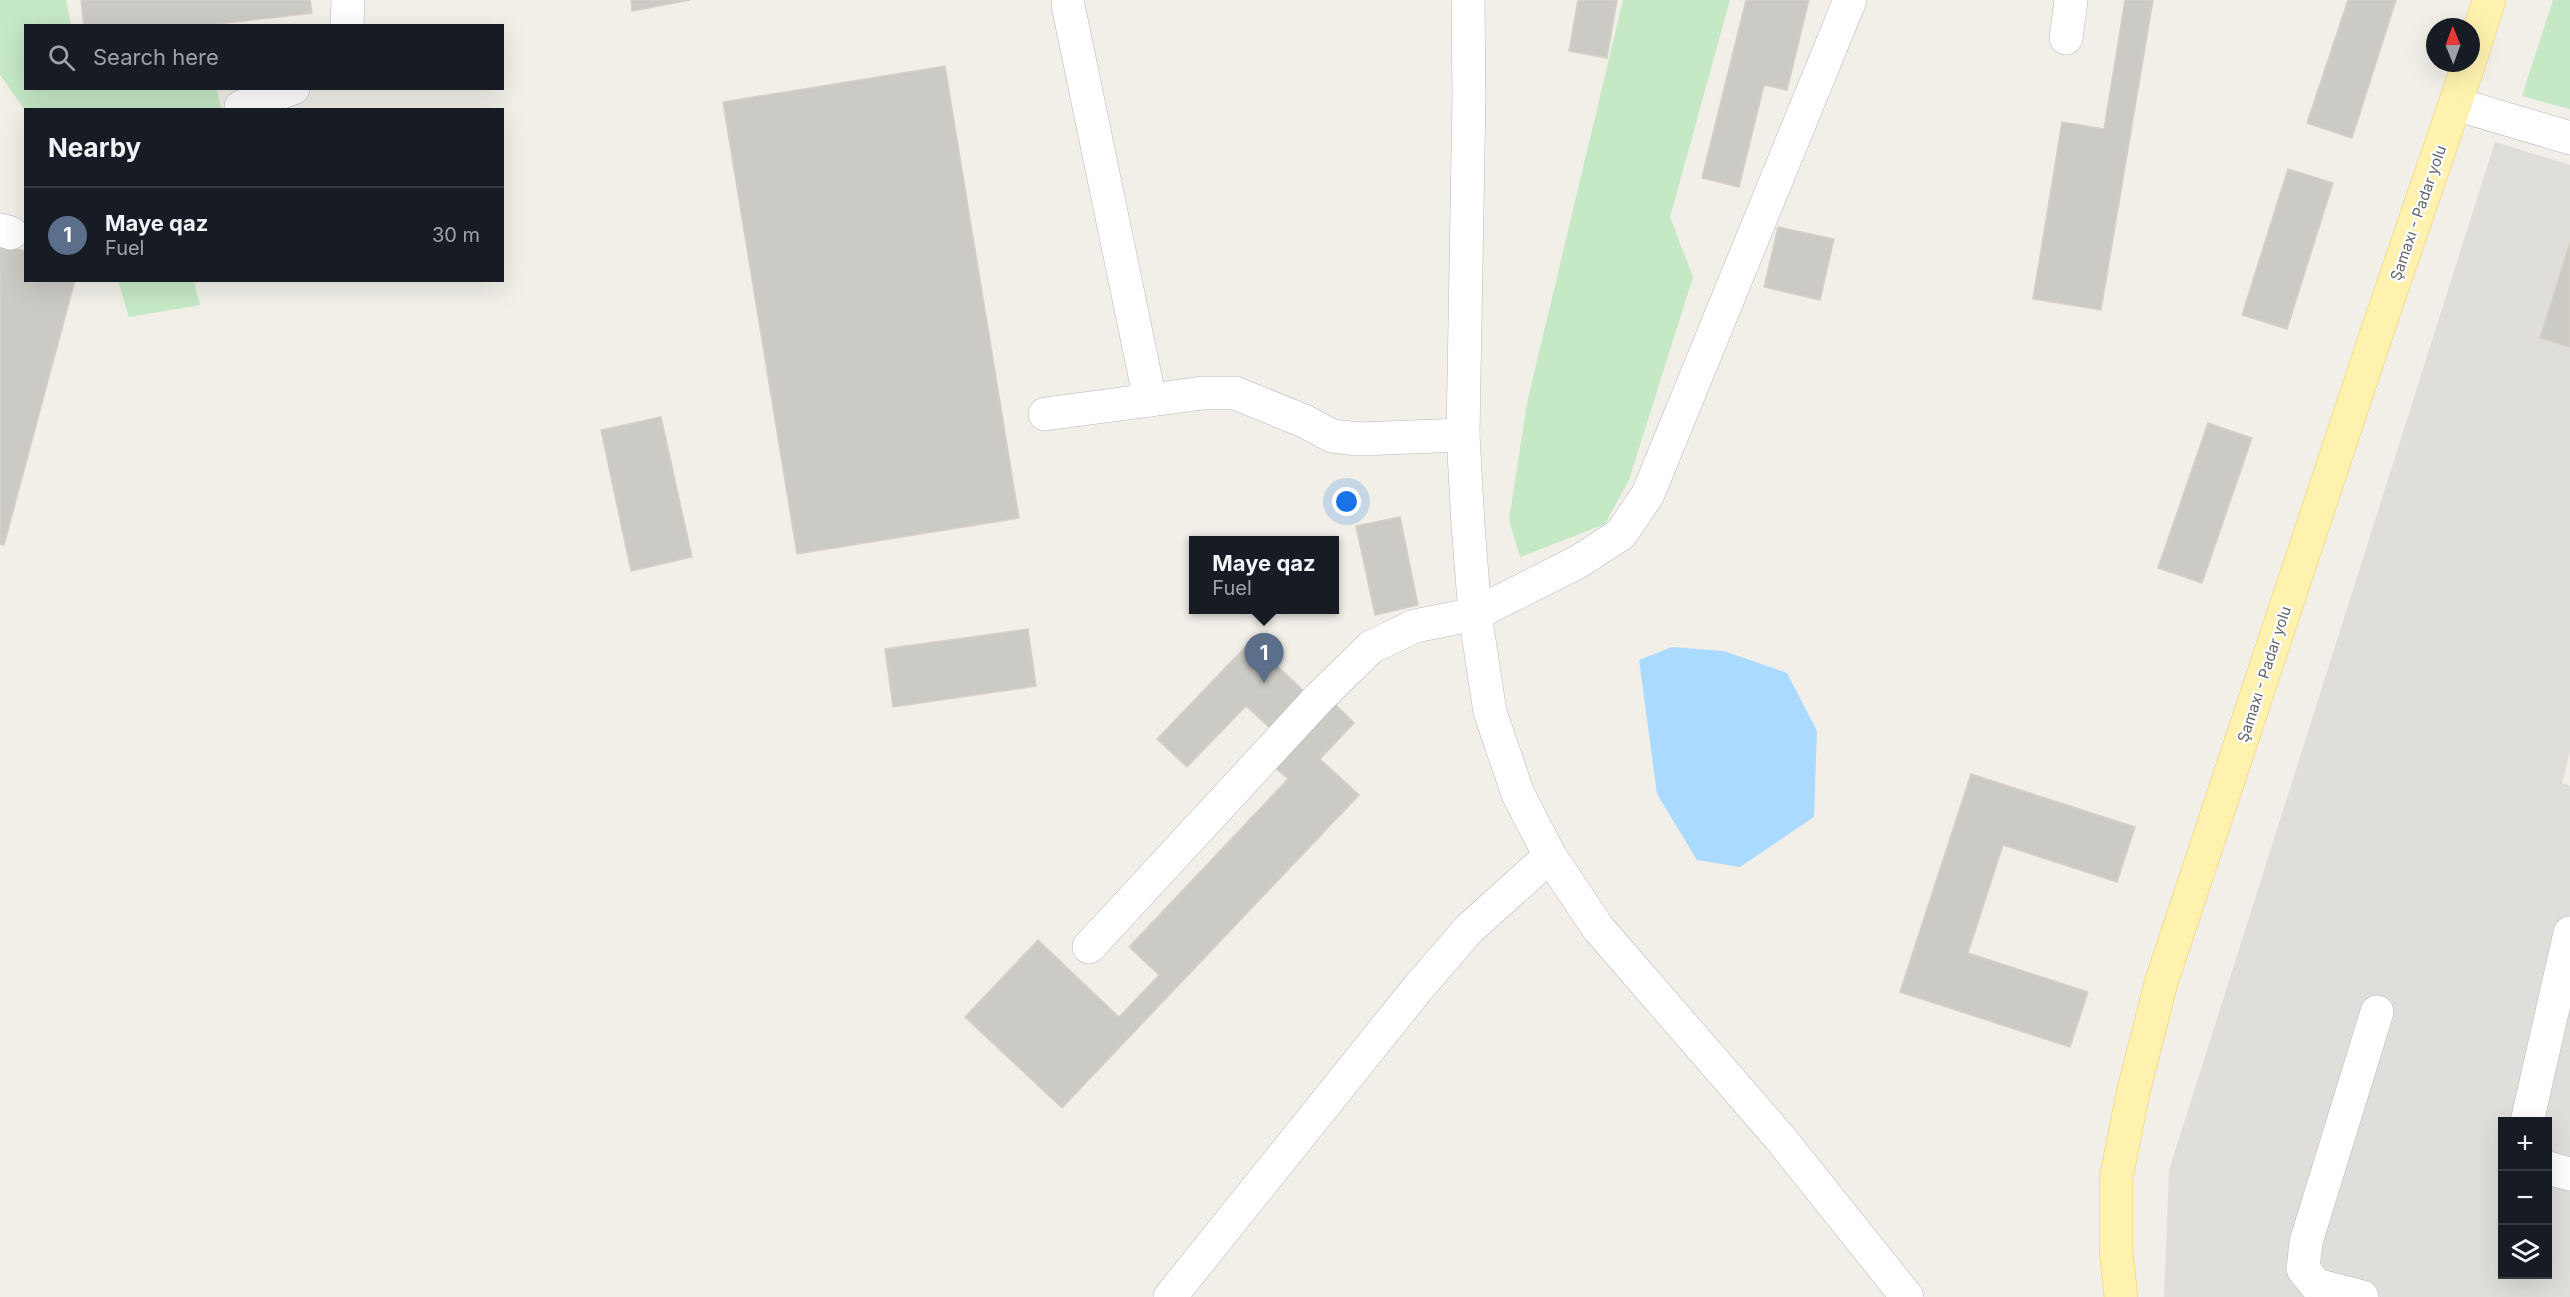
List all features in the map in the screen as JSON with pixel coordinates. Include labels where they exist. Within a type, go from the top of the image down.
[{"type":"main road","points":[[2480,28],[2489,0]]},
{"type":"main road","name":"Şamaxı - Padar yolu","points":[[2121,1297],[2116,1250],[2116,1179],[2133,1093],[2162,983],[2377,332],[2466,72]]},
{"type":"lane","points":[[347,24],[348,0]]},
{"type":"lane","points":[[1468,0],[1469,97],[1463,435],[1475,614],[1490,712],[1518,794],[1550,856],[1598,928],[1780,1138],[1907,1297]]},
{"type":"lane","points":[[1089,947],[1318,699],[1371,647],[1415,626],[1475,614],[1578,562],[1621,534],[1648,494],[1850,0]]},
{"type":"lane","points":[[2066,38],[2071,0]]},
{"type":"lane","points":[[1068,5],[1150,400]]},
{"type":"lane","points":[[241,107],[288,90]]},
{"type":"lane","points":[[2456,104],[2570,138]]},
{"type":"lane","points":[[1045,414],[1203,393],[1235,393],[1332,436],[1359,440],[1463,435]]},
{"type":"lane","points":[[1170,1297],[1418,988],[1462,937],[1550,856]]},
{"type":"lane","points":[[2528,1117],[2570,933]]},
{"type":"lane","points":[[2362,1297],[2316,1285],[2303,1269],[2306,1242],[2377,1011]]},
{"type":"lane","points":[[2552,1169],[2570,1174]]},
{"type":"shaded area","points":[[2495,142],[2570,165],[2570,752],[2562,783],[2570,786],[2570,1297],[2164,1297],[2169,1170]]},
{"type":"green space","points":[[0,0],[66,0],[71,24],[24,24],[24,90],[217,90],[221,108],[24,109],[0,75]]},
{"type":"green space","points":[[1623,0],[1730,0],[1670,217],[1693,277],[1629,480],[1605,524],[1520,557],[1509,520],[1527,403]]},
{"type":"green space","points":[[2553,0],[2570,0],[2570,109],[2522,96]]},
{"type":"green space","points":[[118,282],[194,282],[200,305],[129,317]]},
{"type":"water","points":[[1672,647],[1724,651],[1787,673],[1817,731],[1814,817],[1740,867],[1697,860],[1657,794],[1639,660]]},
{"type":"building","points":[[81,0],[310,0],[312,13],[218,24],[84,24]]},
{"type":"building","points":[[631,0],[690,0],[632,11]]},
{"type":"building","points":[[1578,0],[1617,0],[1607,58],[1569,51]]},
{"type":"building","points":[[1746,0],[1809,0],[1787,90],[1764,85],[1739,187],[1702,178]]},
{"type":"building","points":[[2125,0],[2153,0],[2101,310],[2033,299],[2062,122],[2104,129]]},
{"type":"building","points":[[2348,0],[2396,0],[2352,138],[2307,123]]},
{"type":"building","points":[[945,66],[1019,518],[797,554],[723,102]]},
{"type":"building","points":[[2288,169],[2333,183],[2287,329],[2242,315]]},
{"type":"building","points":[[1778,227],[1834,239],[1820,300],[1764,287]]},
{"type":"building","points":[[2570,242],[2570,347],[2540,338]]},
{"type":"building","points":[[0,245],[24,251],[24,282],[74,282],[4,545],[0,544]]},
{"type":"building","points":[[661,417],[692,557],[631,571],[601,430]]},
{"type":"building","points":[[2208,423],[2252,438],[2202,583],[2158,568]]},
{"type":"building","points":[[1400,517],[1418,605],[1375,615],[1356,526]]},
{"type":"building","points":[[1028,629],[1036,686],[893,707],[885,649]]},
{"type":"building","points":[[1251,641],[1306,693],[1271,729],[1246,706],[1187,767],[1157,739]]},
{"type":"building","points":[[1331,700],[1354,723],[1320,759],[1359,795],[1062,1108],[965,1017],[1038,940],[1119,1017],[1159,975],[1129,947],[1288,779],[1271,764]]},
{"type":"building","points":[[1971,774],[2135,827],[2117,882],[2003,845],[1968,953],[2088,992],[2070,1047],[1900,992]]},
{"type":"place","name":"Maye qaz","points":[[1264,683]]}]
